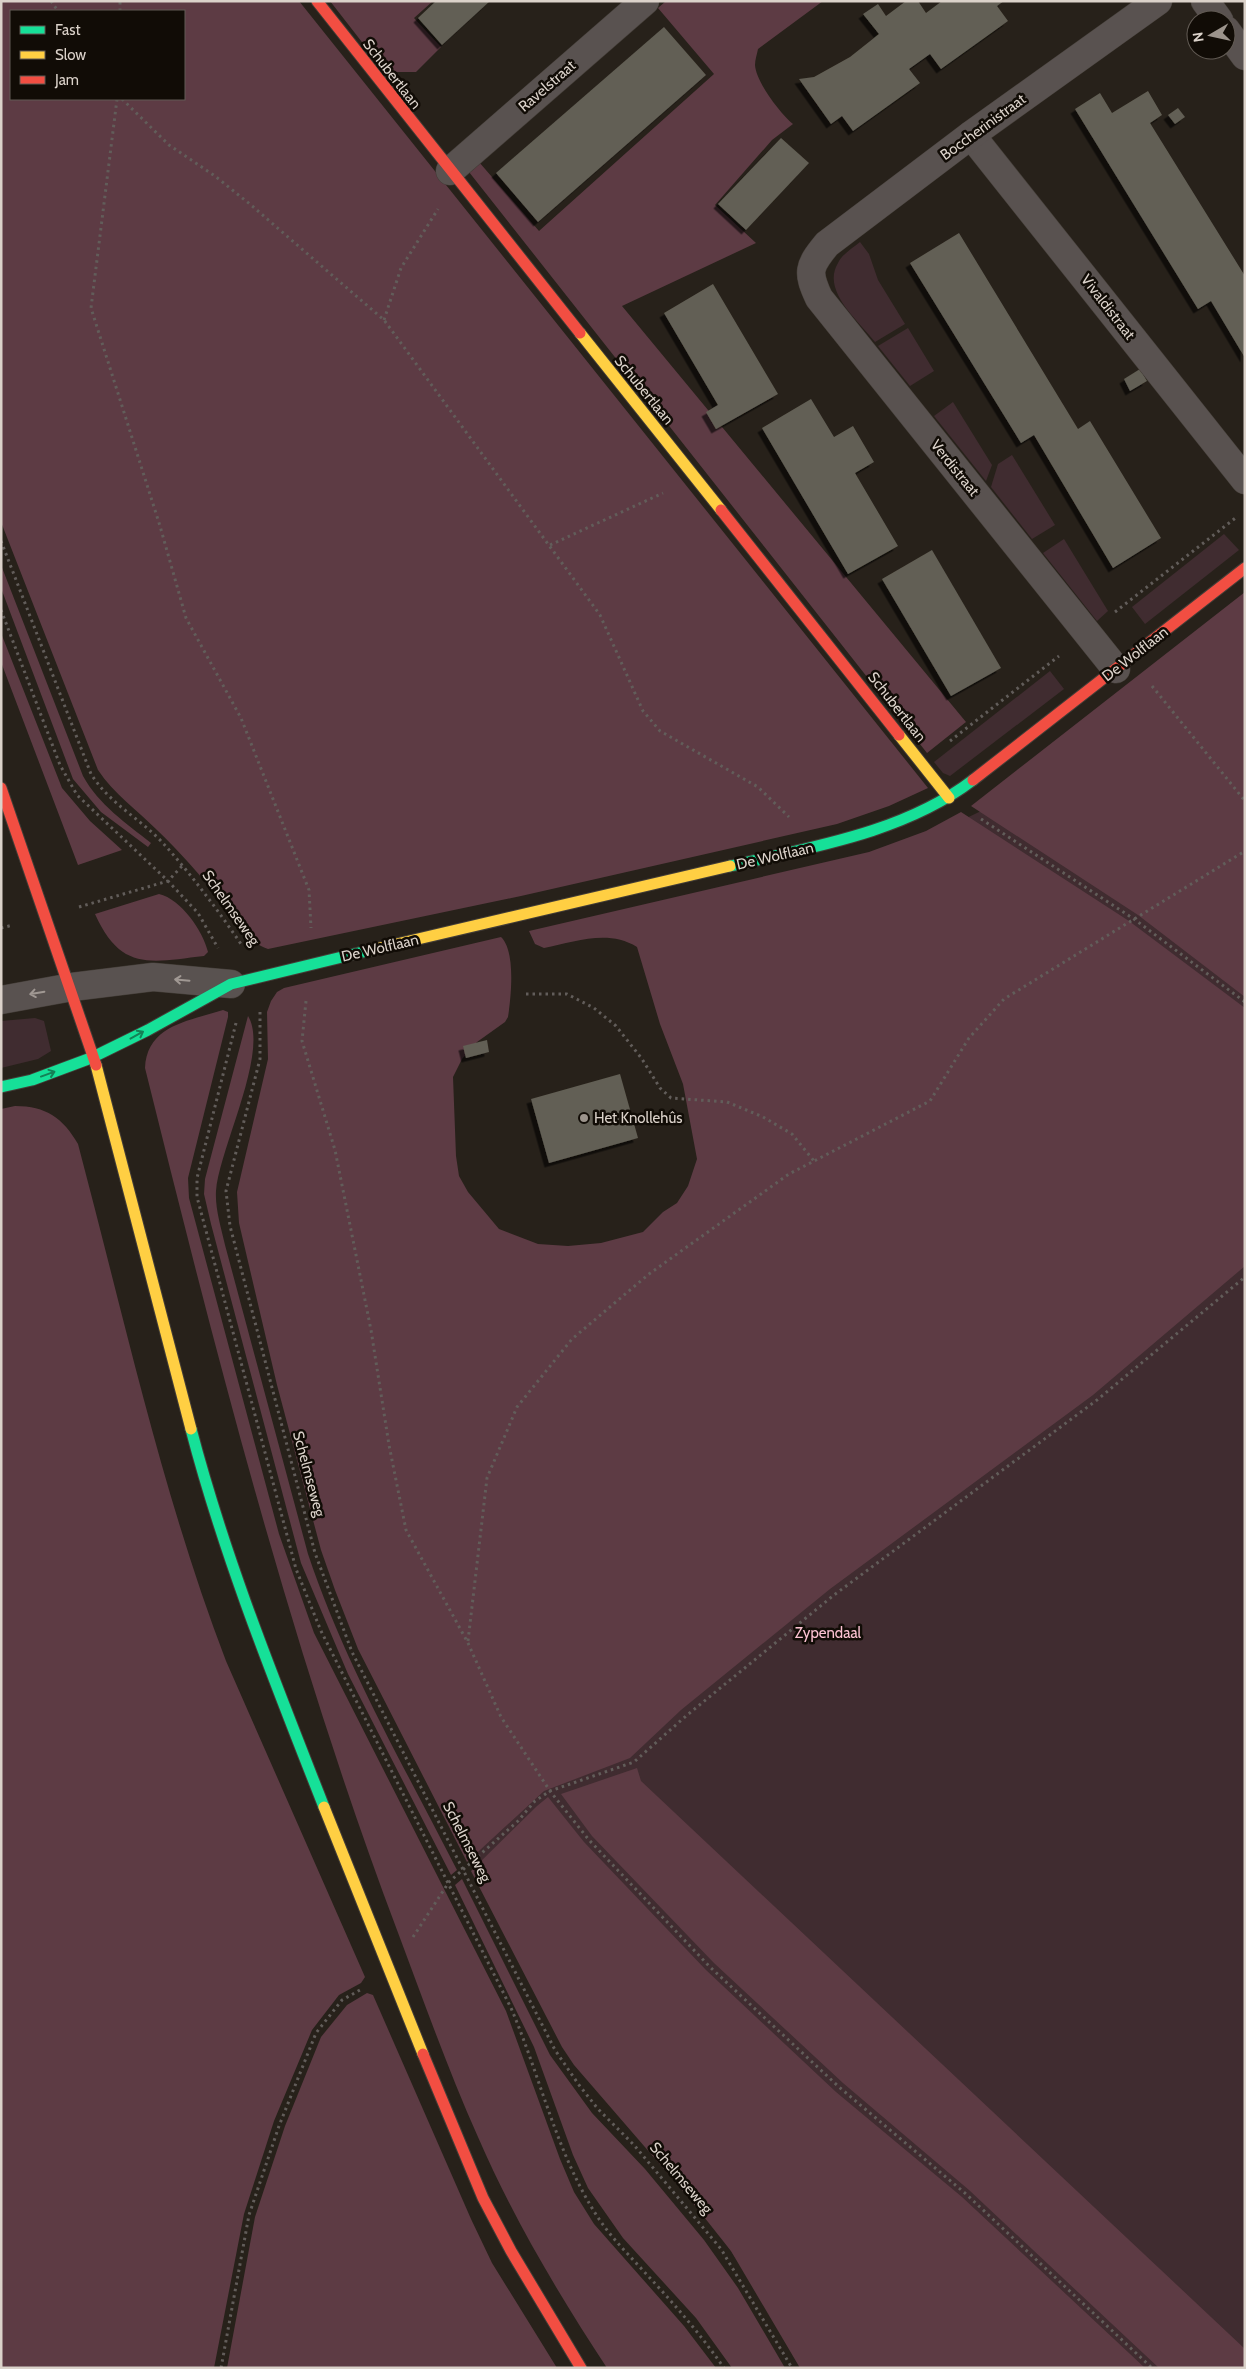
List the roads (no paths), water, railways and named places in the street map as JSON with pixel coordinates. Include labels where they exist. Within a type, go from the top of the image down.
[{"type":"street","name":"Schubertlaan","points":[[316,1],[949,798]]},
{"type":"street","name":"Ravelstraat","points":[[456,179],[645,1]]},
{"type":"street","name":"Boccherinistraat","points":[[814,260],[826,244],[971,135],[1158,1]]},
{"type":"street","points":[[1236,44],[1245,56]]},
{"type":"street","name":"Vivaldistraat","points":[[971,135],[1245,480]]},
{"type":"street","name":"Verdistraat","points":[[814,260],[811,269],[811,280],[819,298],[1123,663]]},
{"type":"street","name":"De Wolflaan","points":[[1,1087],[25,1083],[94,1058],[242,980],[818,846],[902,820],[949,798],[1245,568]]},
{"type":"street","points":[[1,788],[27,867],[72,987],[94,1058],[210,1502],[245,1606],[389,1972],[483,2198],[543,2308],[581,2368]]},
{"type":"street","name":"De Wolflaan","points":[[1,1000],[72,987],[153,977],[242,980]]},
{"type":"place","name":"Het Knollehûs","points":[[584,1118]]},
{"type":"park label","name":"Zypendaal","points":[[828,1633]]}]
